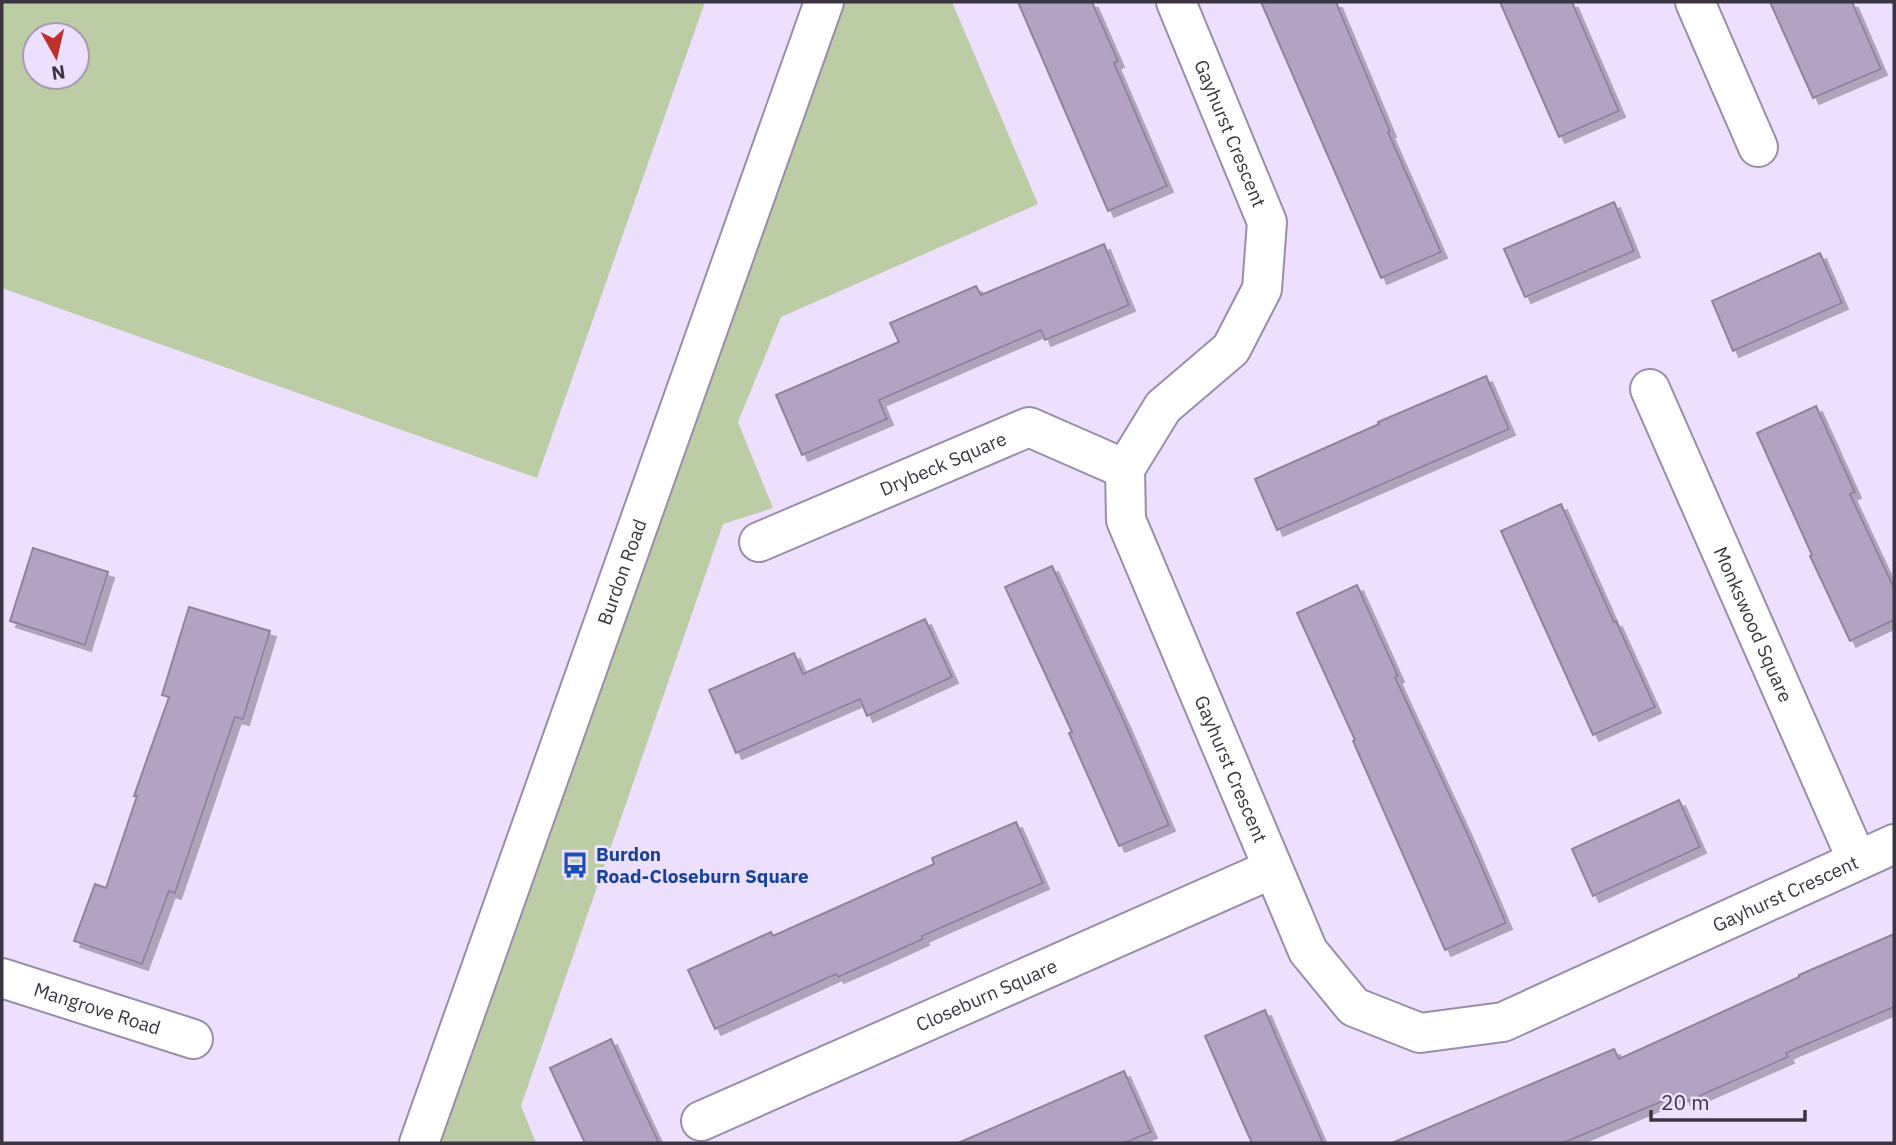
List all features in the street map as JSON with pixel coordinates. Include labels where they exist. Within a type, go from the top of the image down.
[{"type":"street","name":"Burdon Road","points":[[419,1143],[824,2]]},
{"type":"street","name":"Gayhurst Crescent","points":[[1176,2],[1267,222],[1262,289],[1231,349],[1163,407],[1125,469],[1126,520],[1308,951],[1354,1007],[1420,1033],[1503,1022],[1894,844]]},
{"type":"street","points":[[1695,2],[1758,147]]},
{"type":"street","name":"Monkswood Square","points":[[1650,388],[1857,860]]},
{"type":"street","name":"Drybeck Square","points":[[759,542],[1030,427],[1125,469]]},
{"type":"street","name":"Closeburn Square","points":[[701,1121],[1272,869]]},
{"type":"street","name":"Mangrove Road","points":[[2,978],[193,1039]]},
{"type":"green space","points":[[2,2],[705,2],[537,478],[2,288]]},
{"type":"green space","points":[[824,2],[952,2],[1038,204],[781,317],[738,422],[773,508],[723,524],[521,1106],[536,1143],[419,1143]]},
{"type":"building","points":[[1018,2],[1092,2],[1118,61],[1114,63],[1167,186],[1108,211]]},
{"type":"building","points":[[1261,2],[1336,2],[1390,131],[1388,132],[1441,252],[1381,278]]},
{"type":"building","points":[[1500,2],[1572,2],[1619,111],[1559,137]]},
{"type":"building","points":[[1770,2],[1852,2],[1881,69],[1813,98]]},
{"type":"building","points":[[1614,202],[1634,251],[1525,297],[1504,249]]},
{"type":"building","points":[[1104,244],[1129,305],[1045,340],[1041,330],[879,400],[887,419],[802,455],[776,395],[899,342],[890,323],[976,286],[981,295]]},
{"type":"building","points":[[1820,253],[1842,303],[1733,351],[1712,301]]},
{"type":"building","points":[[1486,376],[1509,429],[1277,530],[1255,479]]},
{"type":"building","points":[[1816,406],[1855,492],[1850,494],[1894,588],[1894,620],[1850,641],[1757,433]]},
{"type":"building","points":[[1561,504],[1655,707],[1593,735],[1501,531]]},
{"type":"building","points":[[33,548],[108,572],[85,645],[10,621]]},
{"type":"building","points":[[1052,566],[1169,825],[1119,846],[1069,733],[1072,732],[1005,587]]},
{"type":"building","points":[[1357,585],[1398,676],[1395,677],[1506,923],[1445,950],[1297,613]]},
{"type":"building","points":[[189,607],[270,631],[243,719],[235,717],[175,893],[169,891],[142,964],[74,941],[95,884],[106,888],[137,796],[134,796],[169,697],[162,695]]},
{"type":"building","points":[[925,619],[952,677],[867,716],[860,699],[736,753],[709,690],[794,653],[803,674]]},
{"type":"building","points":[[1679,800],[1700,847],[1593,896],[1572,849]]},
{"type":"building","points":[[1016,822],[1043,883],[922,936],[923,939],[881,958],[838,977],[836,974],[715,1029],[688,970],[771,932],[773,936],[934,864],[932,858]]},
{"type":"building","points":[[1894,934],[1894,1007],[1786,1053],[1788,1057],[1686,1102],[1682,1093],[1563,1143],[1392,1143],[1614,1049],[1619,1059]]},
{"type":"building","points":[[1265,1010],[1323,1143],[1252,1143],[1205,1036]]},
{"type":"building","points":[[611,1039],[659,1143],[585,1143],[550,1068]]},
{"type":"building","points":[[1124,1071],[1151,1132],[1124,1143],[958,1143]]},
{"type":"place","name":"Burdon Road-Closeburn Square","points":[[575,865]]}]
